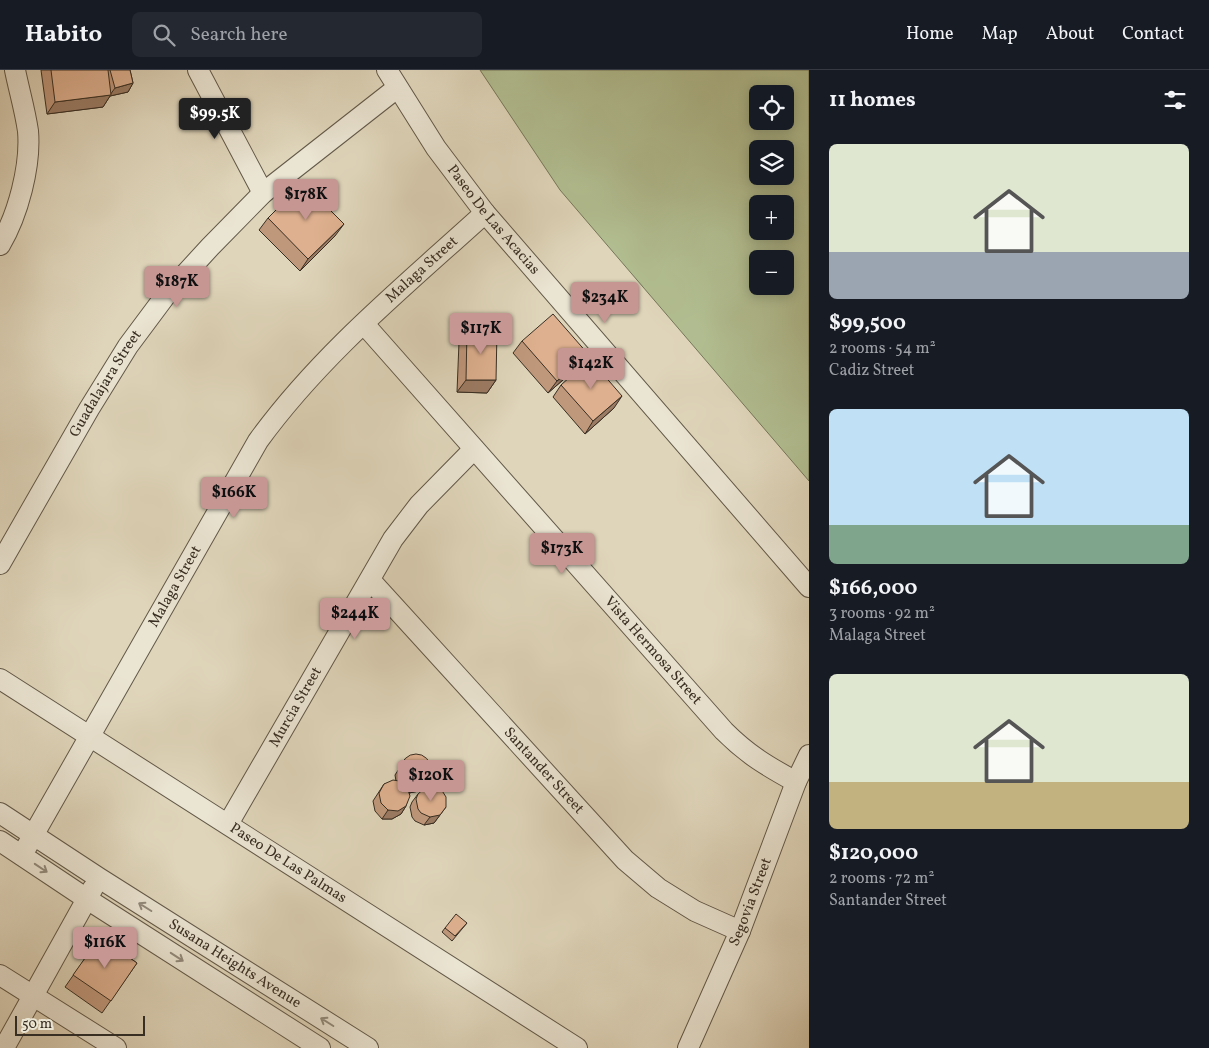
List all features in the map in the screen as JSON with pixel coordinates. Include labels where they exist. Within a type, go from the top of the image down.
[{"type":"street","points":[[0,245],[18,204],[27,166],[28,131],[15,70]]},
{"type":"street","points":[[198,70],[263,193]]},
{"type":"street","name":"Paseo De Las Acacias","points":[[387,70],[436,148],[485,213],[809,586]]},
{"type":"street","name":"Guadalajara Street","points":[[0,564],[89,409],[128,346],[166,295],[263,193],[397,88]]},
{"type":"street","name":"Malaga Street","points":[[22,855],[258,441],[307,380],[364,324],[485,213]]},
{"type":"street","name":"Vista Hermosa Street","points":[[364,324],[724,731],[745,751],[764,765],[796,782]]},
{"type":"street","name":"Murcia Street","points":[[228,824],[393,540],[419,505],[474,449]]},
{"type":"street","name":"Santander Street","points":[[370,580],[625,860],[666,893],[695,911],[740,931]]},
{"type":"street","name":"Paseo De Las Palmas","points":[[0,679],[577,1048]]},
{"type":"street","name":"Segovia Street","points":[[688,1048],[740,931],[796,782],[809,755]]},
{"type":"street","name":"Susana Heights Avenue","points":[[0,813],[99,878],[368,1048]]},
{"type":"street","name":"Susana Heights Avenue","points":[[0,841],[320,1048]]},
{"type":"street","points":[[4,1048],[99,878]]},
{"type":"street","points":[[0,975],[116,1048]]},
{"type":"green space","points":[[480,70],[809,70],[809,481],[560,190]]},
{"type":"building","points":[[51,70],[108,70],[111,95],[55,102]]},
{"type":"building","points":[[110,70],[130,70],[133,83],[115,88]]},
{"type":"building","points":[[303,183],[344,224],[308,259],[268,218]]},
{"type":"building","points":[[553,314],[588,354],[557,381],[522,341]]},
{"type":"building","points":[[467,330],[497,331],[496,380],[466,380]]},
{"type":"building","points":[[590,359],[622,396],[593,421],[561,385]]},
{"type":"building","points":[[416,754],[427,758],[431,769],[427,780],[416,784],[405,780],[401,769],[405,758]]},
{"type":"building","points":[[393,780],[399,781],[407,787],[410,796],[406,806],[398,811],[388,810],[381,803],[379,793],[384,784]]},
{"type":"building","points":[[431,786],[441,789],[446,797],[446,807],[440,815],[430,817],[421,813],[416,799],[418,794],[426,787]]},
{"type":"building","points":[[456,914],[467,923],[455,936],[445,928]]},
{"type":"building","points":[[100,937],[137,963],[111,1001],[73,975]]}]
